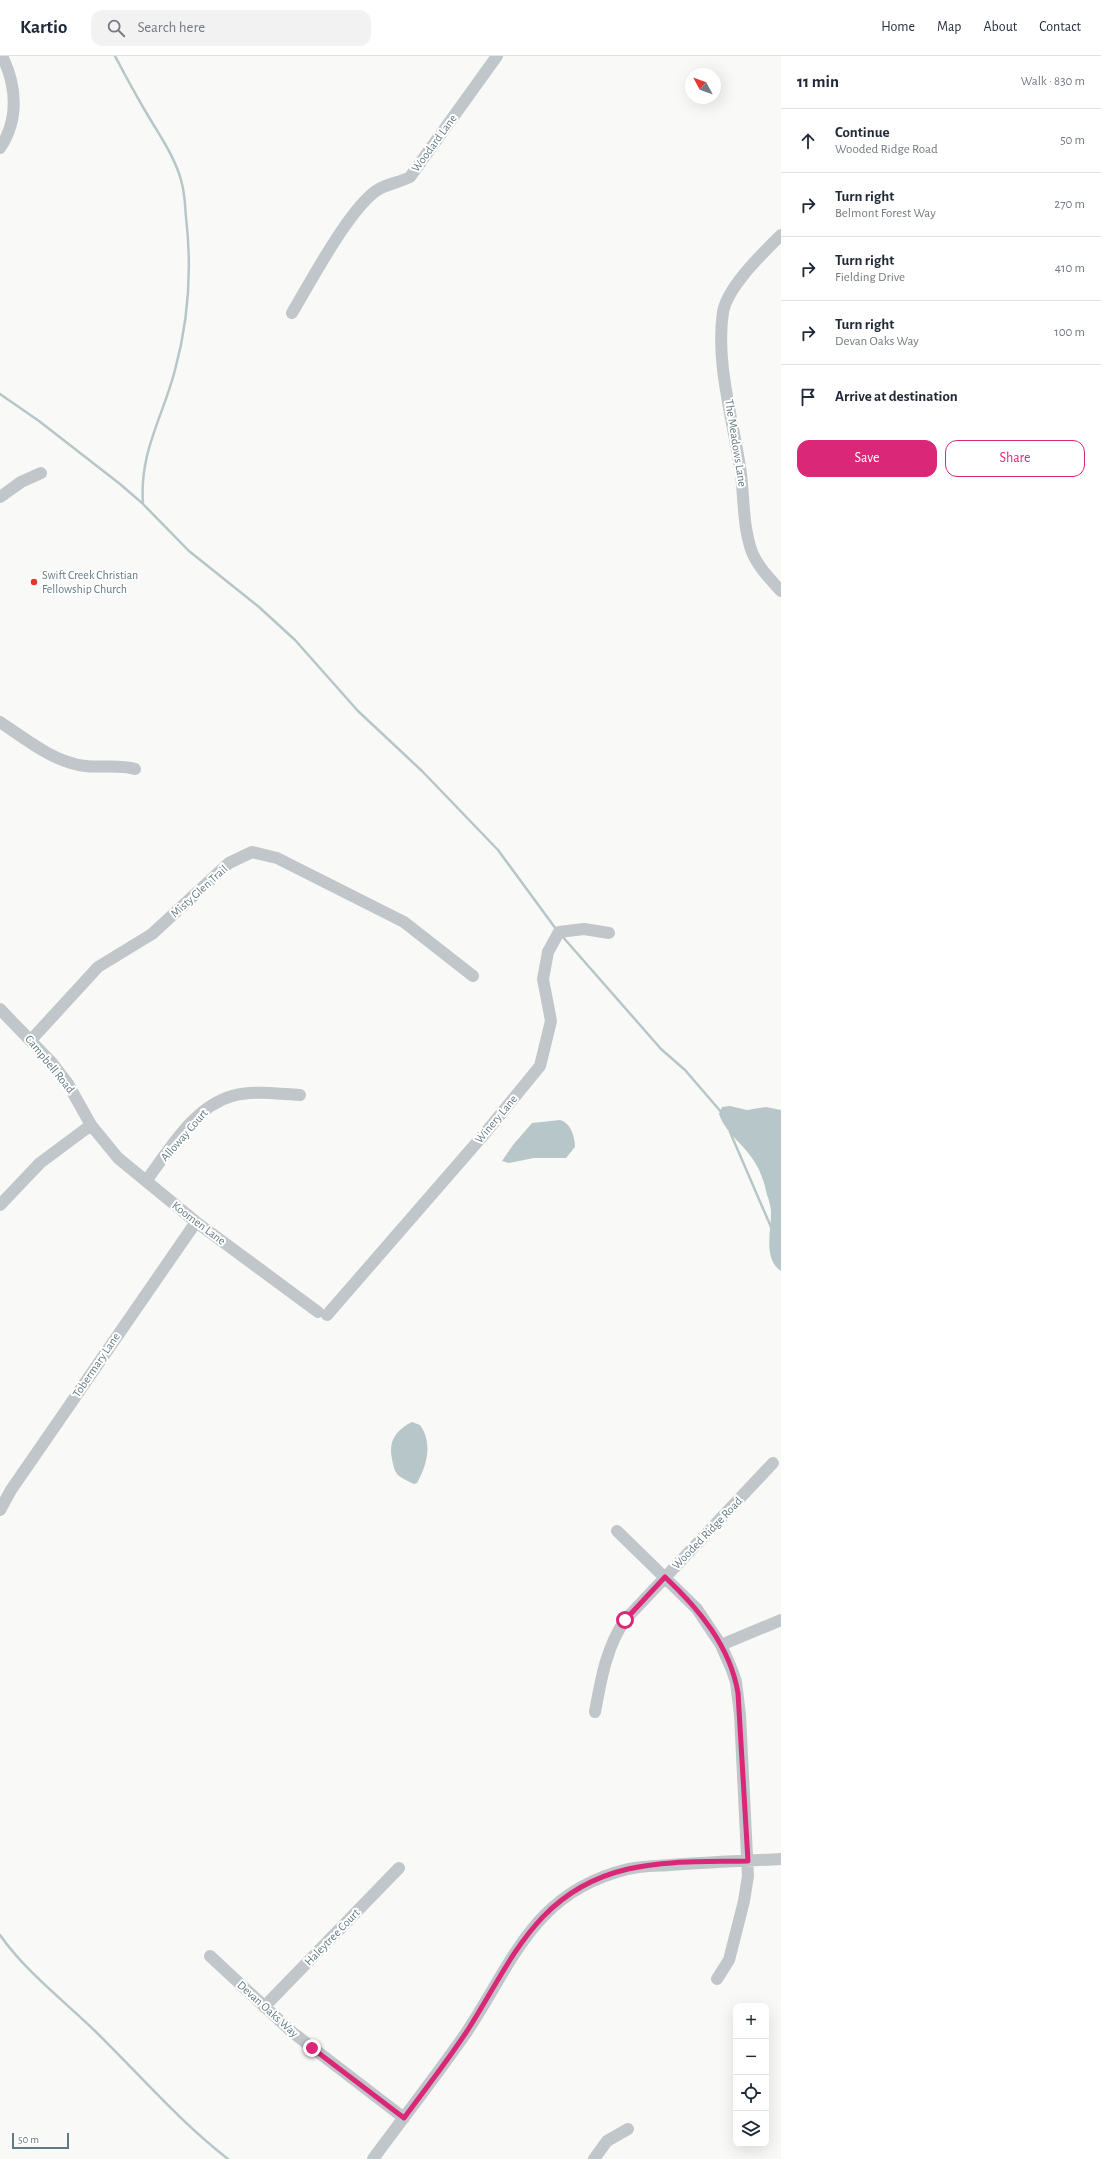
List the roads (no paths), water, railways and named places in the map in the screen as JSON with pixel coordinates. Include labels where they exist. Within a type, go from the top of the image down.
[{"type":"street","points":[[0,148],[11,125],[14,98],[11,77],[2,56]]},
{"type":"street","name":"Woodard Lane","points":[[292,312],[355,210],[379,189],[399,183],[410,177],[497,56]]},
{"type":"street","name":"The Meadows Lane","points":[[781,235],[735,287],[723,311],[722,356],[741,473],[748,539],[752,552],[763,571],[781,591]]},
{"type":"street","points":[[0,497],[21,482],[41,473]]},
{"type":"street","points":[[0,722],[44,751],[68,762],[84,766],[121,766],[135,769]]},
{"type":"street","name":"Misty Glen Trail","points":[[31,1040],[98,967],[152,934],[229,863],[252,852],[277,858],[404,922],[473,976]]},
{"type":"street","name":"Winery Lane","points":[[322,1313],[486,1132],[540,1066],[551,1021],[543,979],[548,952],[559,932],[584,929],[609,933]]},
{"type":"street","name":"Campbell Road","points":[[0,1009],[31,1040],[62,1076],[91,1125]]},
{"type":"street","name":"Alloway Court","points":[[146,1181],[190,1124],[212,1104],[246,1093],[300,1095]]},
{"type":"street","points":[[0,1205],[53,1152],[91,1125]]},
{"type":"street","name":"Koomen Lane","points":[[91,1125],[118,1158],[196,1222],[322,1313]]},
{"type":"street","name":"Tobermary Lane","points":[[0,1510],[11,1490],[196,1222]]},
{"type":"street","name":"Wooded Ridge Road","points":[[596,1712],[604,1664],[614,1638],[633,1610],[773,1463]]},
{"type":"street","points":[[617,1531],[697,1610],[721,1645],[732,1670],[738,1693],[748,1861],[747,1890],[729,1960],[717,1979]]},
{"type":"street","points":[[721,1645],[781,1620]]},
{"type":"street","points":[[373,2159],[469,2027],[524,1937],[542,1917],[561,1900],[585,1884],[628,1869],[684,1863],[781,1859]]},
{"type":"street","name":"Haleytree Court","points":[[264,2007],[399,1868]]},
{"type":"street","name":"Devan Oaks Way","points":[[210,1956],[264,2007],[334,2066],[404,2118]]},
{"type":"street","points":[[594,2159],[607,2141],[628,2129]]},
{"type":"waterway","points":[[115,56],[141,104],[169,150],[177,167],[184,192],[188,236],[188,294],[180,351],[170,387],[148,451],[143,485],[143,504]]},
{"type":"waterway","points":[[0,394],[39,421],[120,484],[142,503],[189,551],[259,607],[295,640],[358,711],[422,771],[498,850],[556,929]]},
{"type":"waterway","points":[[562,936],[661,1049],[685,1070],[722,1113]]},
{"type":"waterway","points":[[730,1132],[771,1227]]},
{"type":"waterway","points":[[0,1935],[21,1961],[45,1985],[94,2030],[176,2113],[228,2159]]},
{"type":"place","name":"Swift Creek Christian Fellowship Church","points":[[34,582]]}]
